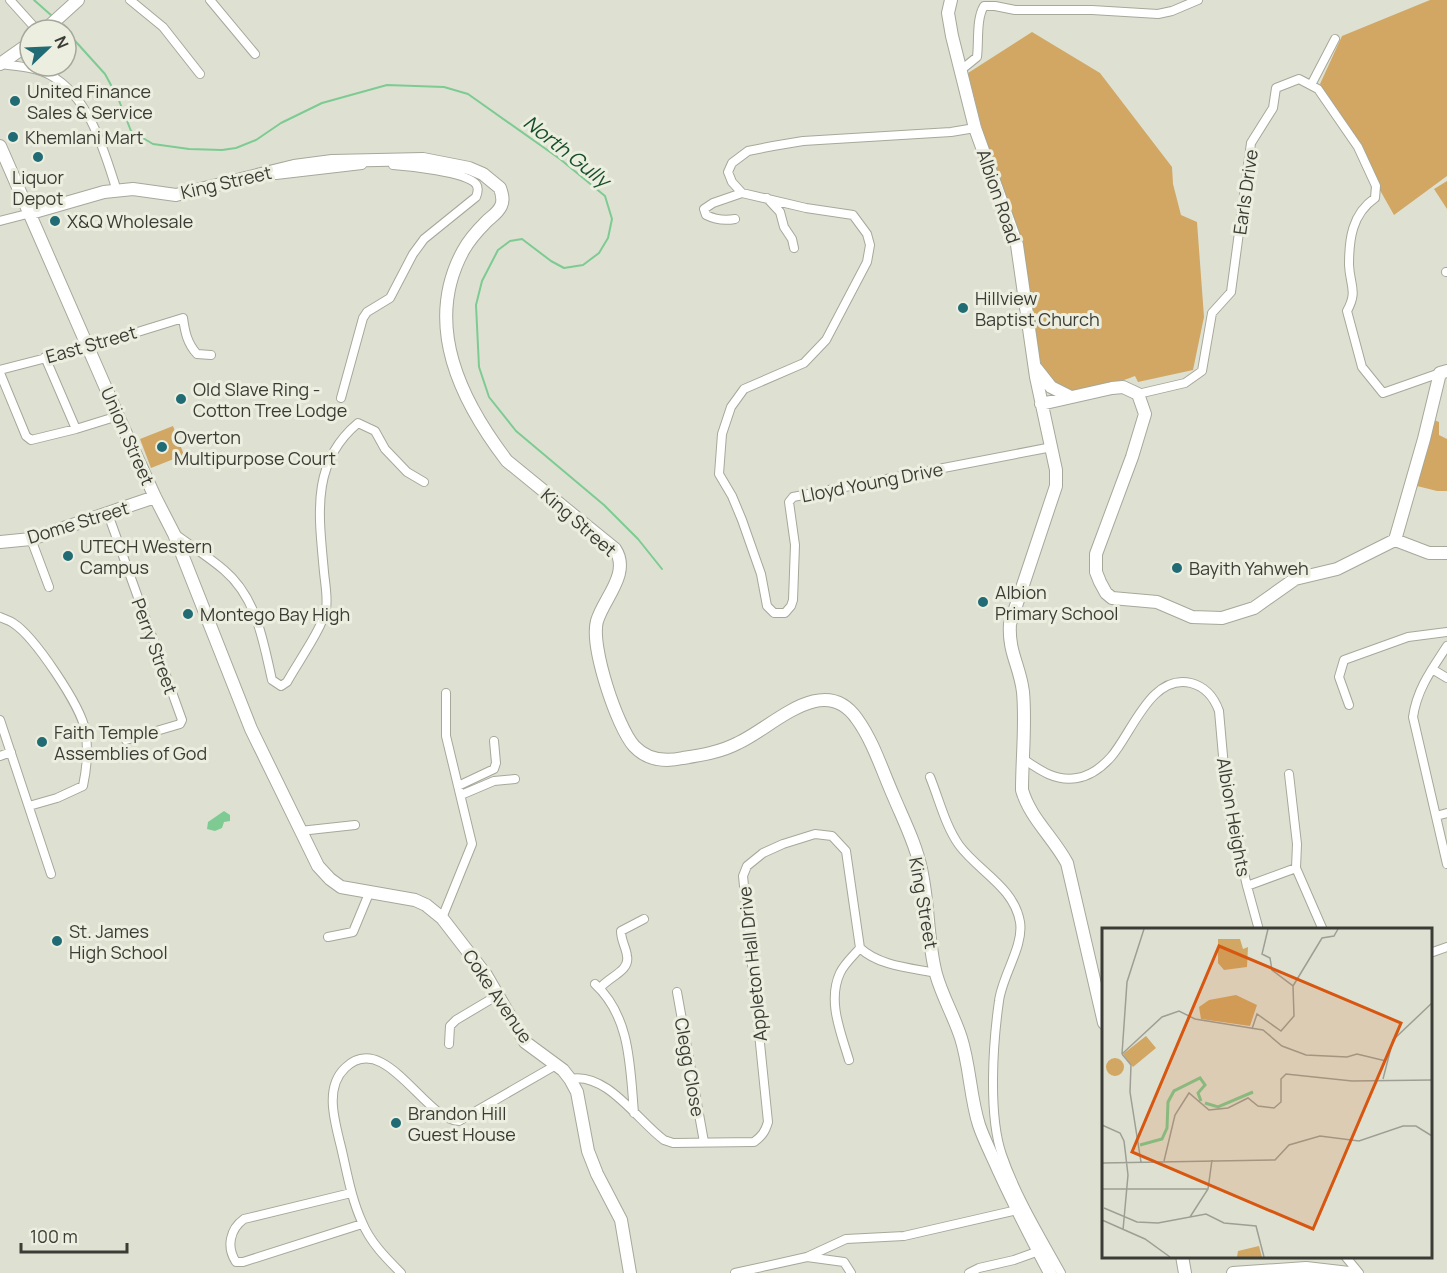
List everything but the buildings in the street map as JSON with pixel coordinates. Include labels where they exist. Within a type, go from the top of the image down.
[{"type":"street","points":[[10,0],[26,18]]},
{"type":"street","points":[[58,18],[78,0]]},
{"type":"street","points":[[130,0],[163,27],[200,74]]},
{"type":"street","points":[[210,0],[255,54]]},
{"type":"street","name":"Albion Road","points":[[951,0],[948,13],[952,36],[975,128],[1017,245],[1034,366],[1052,447]]},
{"type":"street","points":[[962,70],[977,57],[979,14],[984,6],[1015,10],[1092,10],[1158,14],[1198,0]]},
{"type":"street","points":[[1335,39],[1311,85],[1318,89],[1358,147],[1376,186],[1376,198],[1367,204],[1357,216],[1349,266],[1353,299],[1347,311],[1362,367],[1383,393],[1438,374]]},
{"type":"street","points":[[0,64],[18,51]]},
{"type":"street","points":[[0,64],[24,67],[50,75],[78,99],[102,145],[117,191]]},
{"type":"street","name":"Earls Drive","points":[[1138,394],[1185,383],[1203,371],[1212,313],[1231,292],[1251,143],[1273,108],[1276,88],[1299,79],[1311,85]]},
{"type":"street","points":[[735,219],[724,221],[713,219],[706,215],[704,209],[713,203],[742,193],[732,182],[728,172],[732,163],[748,151],[803,141],[951,132],[975,128]]},
{"type":"street","name":"Union Street","points":[[0,146],[118,416],[174,534],[251,729]]},
{"type":"street","name":"King Street","points":[[0,222],[104,192],[133,189],[176,195],[315,163],[423,159],[469,168],[483,174],[500,188],[502,204],[497,213],[473,235],[456,266],[447,304],[446,327],[449,349],[455,372],[468,400],[507,461],[615,549],[619,555],[621,570],[597,622],[596,635],[606,684],[627,734],[634,745],[652,758],[676,760],[714,753],[740,743],[794,709],[816,700],[831,700],[843,705],[856,717],[868,736],[918,856],[936,973],[968,1062],[980,1129],[1017,1210],[1050,1273]]},
{"type":"street","points":[[252,178],[369,165],[411,166],[463,177],[471,180],[478,187],[476,197],[424,239],[413,254],[390,298],[367,312],[363,318],[341,398]]},
{"type":"street","name":"Lloyd Young Drive","points":[[742,193],[806,208],[853,215],[867,234],[870,245],[867,262],[825,340],[804,363],[744,388],[731,407],[722,434],[719,474],[742,519],[758,566],[767,606],[774,613],[784,613],[793,600],[795,544],[789,502],[793,497],[1052,447]]},
{"type":"street","points":[[767,198],[780,212],[794,248]]},
{"type":"street","name":"East Street","points":[[0,372],[183,318],[187,339],[192,348],[197,354],[211,355]]},
{"type":"street","points":[[45,357],[75,429]]},
{"type":"street","points":[[1034,366],[1051,387],[1071,397]]},
{"type":"street","points":[[0,372],[28,438],[33,440],[118,416]]},
{"type":"street","points":[[1395,540],[1424,439],[1438,374]]},
{"type":"street","points":[[1040,399],[1071,397],[1123,387],[1138,394],[1145,414],[1132,458],[1096,554],[1096,572],[1106,593],[1112,598],[1157,602],[1192,617],[1222,618],[1254,608],[1295,579],[1336,569],[1395,540],[1429,553],[1447,553]]},
{"type":"street","points":[[174,534],[226,571],[250,602],[264,638],[272,680],[281,686],[287,682],[326,608],[318,508],[328,459],[342,436],[358,423],[375,431],[385,449],[407,472],[424,482]]},
{"type":"street","points":[[1052,447],[1056,486],[1010,624],[1011,653],[1023,690],[1022,790],[1033,817],[1058,846],[1067,863],[1102,1014]]},
{"type":"street","name":"Dome Street","points":[[0,542],[32,539],[155,497]]},
{"type":"street","name":"Perry Street","points":[[108,514],[183,720],[180,724],[126,740]]},
{"type":"street","points":[[32,539],[49,587]]},
{"type":"street","points":[[0,617],[14,623],[41,653],[72,697],[85,728],[88,762],[83,786],[57,798],[29,806]]},
{"type":"street","points":[[1349,705],[1339,677],[1344,660],[1408,637],[1447,632]]},
{"type":"street","points":[[1447,646],[1420,688],[1413,717],[1447,864]]},
{"type":"street","points":[[1432,669],[1447,678]]},
{"type":"street","name":"Albion Heights","points":[[1022,758],[1047,774],[1061,778],[1076,779],[1090,774],[1113,755],[1153,696],[1164,686],[1175,682],[1185,682],[1203,687],[1215,701],[1219,711],[1227,801],[1246,886],[1258,928]]},
{"type":"street","points":[[442,918],[472,844],[446,736],[446,693]]},
{"type":"street","points":[[0,720],[51,874]]},
{"type":"street","name":"Coke Avenue","points":[[251,729],[318,866],[341,887],[415,900],[426,905],[442,918],[486,975],[525,1042],[570,1078],[577,1092],[591,1158],[621,1220],[630,1273]]},
{"type":"street","points":[[459,790],[494,769],[496,763],[494,741]]},
{"type":"street","points":[[0,756],[11,752]]},
{"type":"street","points":[[1289,774],[1297,844],[1296,868],[1322,928]]},
{"type":"street","points":[[930,777],[958,844],[1003,888],[1020,922],[1020,936],[1000,989],[994,1034],[995,1124],[1002,1156],[1021,1199],[1061,1273]]},
{"type":"street","points":[[459,790],[494,781],[515,779]]},
{"type":"street","points":[[1436,816],[1447,813]]},
{"type":"street","points":[[300,831],[355,825]]},
{"type":"street","name":"Appleton Hall Drive","points":[[570,1078],[586,1078],[607,1088],[664,1140],[673,1143],[754,1142],[765,1131],[768,1122],[743,876],[747,866],[763,853],[801,837],[815,834],[832,836],[846,851],[860,948]]},
{"type":"street","points":[[1246,886],[1296,868]]},
{"type":"street","points":[[328,936],[353,932],[370,891]]},
{"type":"street","points":[[634,1113],[629,1051],[620,1018],[598,986],[624,969],[628,962],[627,951],[621,940],[621,932],[644,919]]},
{"type":"street","points":[[1432,953],[1447,947]]},
{"type":"street","points":[[849,1060],[834,1004],[835,986],[840,971],[860,948],[879,960],[936,973]]},
{"type":"street","name":"Clegg Close","points":[[677,992],[704,1142]]},
{"type":"street","points":[[449,1044],[450,1026],[456,1020],[498,995]]},
{"type":"street","points":[[401,1273],[383,1254],[362,1224],[351,1193],[335,1120],[333,1101],[335,1082],[349,1065],[362,1059],[371,1060],[402,1077],[440,1114],[453,1121],[465,1119],[556,1065]]},
{"type":"street","points":[[351,1193],[244,1219],[232,1232],[233,1256],[236,1262],[243,1262],[362,1224]]},
{"type":"street","points":[[735,1273],[807,1257],[846,1239],[904,1236],[1017,1210]]},
{"type":"street","points":[[969,1273],[1038,1251]]},
{"type":"street","points":[[807,1257],[844,1262],[851,1273]]},
{"type":"street","points":[[1182,1258],[1185,1273]]},
{"type":"street","points":[[1346,1258],[1359,1273]]},
{"type":"street","points":[[1233,1273],[1306,1268],[1349,1273]]},
{"type":"shaded area","points":[[1430,0],[1447,0],[1447,176],[1394,215],[1320,84],[1342,36]]},
{"type":"shaded area","points":[[1032,32],[1100,73],[1172,167],[1173,184],[1181,215],[1197,222],[1204,317],[1193,370],[1138,382],[1135,376],[1105,386],[1071,390],[1061,388],[1052,382],[1042,368],[968,73]]},
{"type":"shaded area","points":[[1447,181],[1447,209],[1434,189]]},
{"type":"shaded area","points":[[1432,419],[1439,422],[1439,435],[1447,439],[1447,491],[1413,485]]},
{"type":"shaded area","name":"Overton Multipurpose Court","points":[[173,426],[184,455],[151,468],[140,439]]},
{"type":"shaded area","points":[[224,811],[230,815],[230,821],[224,822],[222,828],[215,831],[207,829],[208,822]]},
{"type":"waterway","name":"North Gully","points":[[34,0],[52,16]]},
{"type":"waterway","name":"North Gully","points":[[78,44],[105,74],[118,98],[131,131],[153,144],[189,149],[236,148],[256,140],[281,123],[322,103],[387,85],[444,87],[468,94],[560,159],[605,196],[612,219],[608,238],[599,253],[583,265],[564,268],[522,239],[510,241],[498,250],[482,281],[476,305],[479,367],[489,397],[516,431],[604,505],[638,539],[662,569]]},
{"type":"place","name":"United Finance Sales & Service","points":[[15,101]]},
{"type":"place","name":"Khemlani Mart","points":[[13,137]]},
{"type":"place","name":"Liquor Depot","points":[[38,157]]},
{"type":"place","name":"X&Q Wholesale","points":[[55,221]]},
{"type":"place","name":"Hillview Baptist Church","points":[[963,308]]},
{"type":"place","name":"Old Slave Ring - Cotton Tree Lodge","points":[[181,399]]},
{"type":"place","name":"Overton Multipurpose Court","points":[[162,447]]},
{"type":"place","name":"UTECH Western Campus","points":[[68,556]]},
{"type":"place","name":"Bayith Yahweh","points":[[1177,568]]},
{"type":"place","name":"Albion Primary School","points":[[983,602]]},
{"type":"place","name":"Montego Bay High","points":[[188,614]]},
{"type":"place","name":"Faith Temple Assemblies of God","points":[[42,742]]},
{"type":"place","name":"St. James High School","points":[[57,941]]},
{"type":"place","name":"Brandon Hill Guest House","points":[[396,1123]]}]
